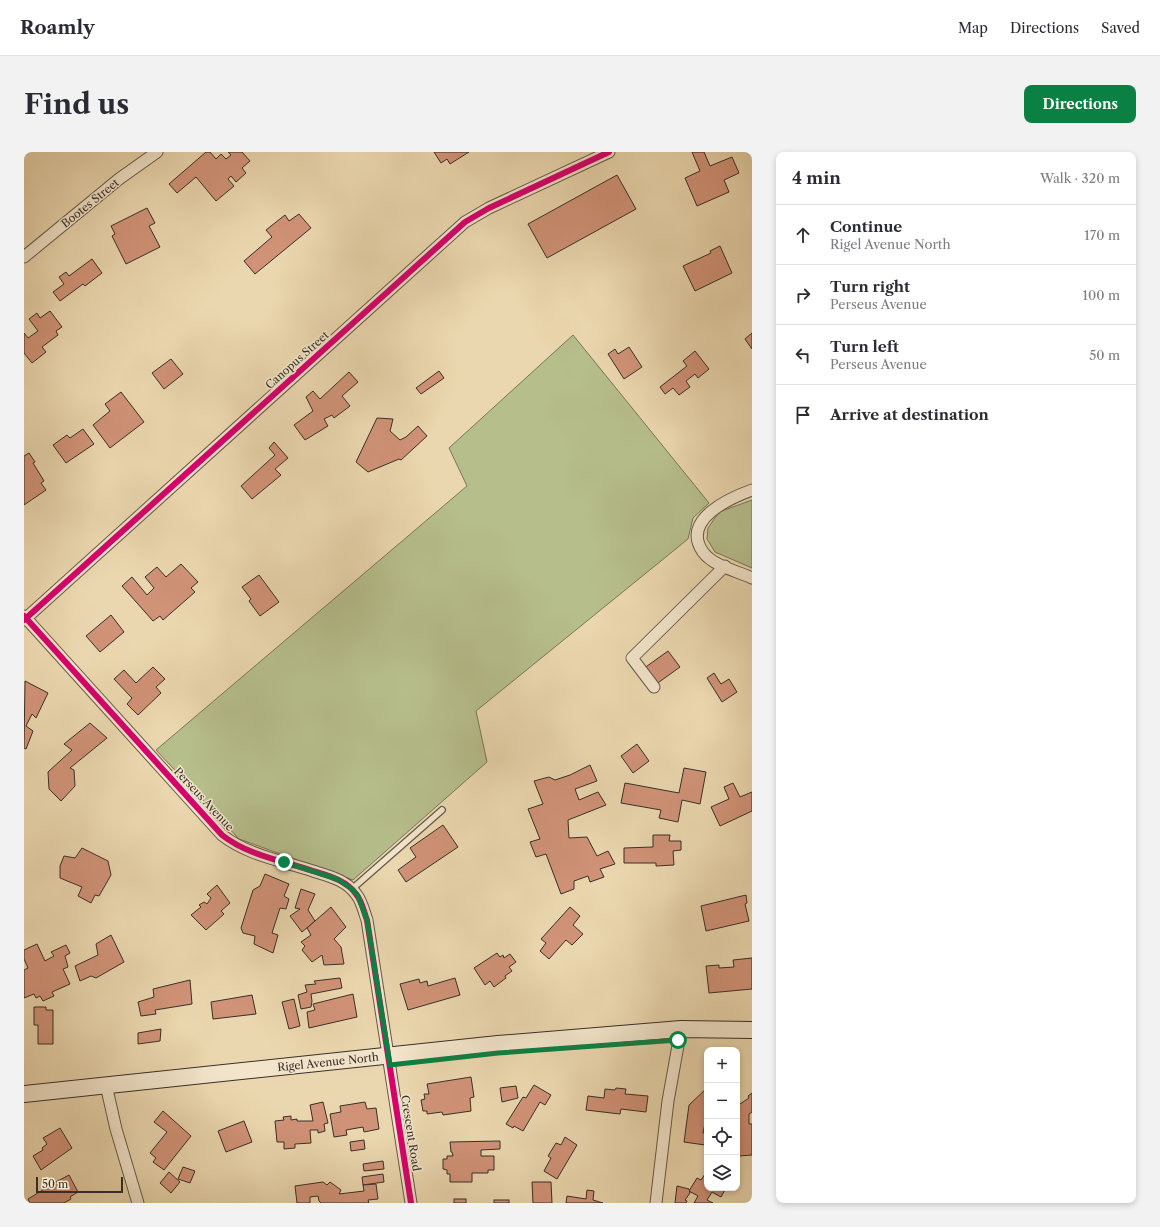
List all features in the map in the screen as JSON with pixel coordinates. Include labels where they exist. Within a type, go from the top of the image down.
[{"type":"main road","name":"Rigel Avenue North","points":[[24,1094],[107,1089],[390,1060],[498,1044],[752,1030]]},
{"type":"main road","name":"Rigel Avenue North","points":[[680,1035],[752,1040]]},
{"type":"main road","name":"Rigel Avenue North","points":[[24,1102],[107,1089]]},
{"type":"street","name":"Bootes Street","points":[[24,257],[119,179],[157,152]]},
{"type":"street","name":"Canopus Street","points":[[24,618],[465,222],[488,208],[609,152]]},
{"type":"street","points":[[752,490],[730,497],[716,506],[704,518],[699,526],[699,543],[703,553],[725,566],[752,578]]},
{"type":"street","points":[[654,687],[632,658],[725,566]]},
{"type":"street","name":"Perseus Avenue","points":[[24,618],[209,821],[233,844],[337,879],[352,889],[358,896],[367,920],[390,1060]]},
{"type":"street","points":[[656,1203],[668,1101],[680,1035]]},
{"type":"street","name":"Crescent Road","points":[[390,1060],[411,1203]]},
{"type":"street","points":[[107,1089],[138,1203]]},
{"type":"lane","points":[[352,889],[442,810]]},
{"type":"green space","points":[[573,335],[709,503],[693,518],[688,539],[476,711],[487,762],[353,880],[239,839],[156,750],[467,486],[449,448]]},
{"type":"green space","points":[[752,500],[752,568],[715,552],[707,539],[708,528],[719,512]]},
{"type":"building","points":[[206,152],[210,152],[216,159],[221,154],[226,159],[231,155],[228,152],[242,152],[250,161],[242,168],[246,173],[236,182],[231,176],[228,179],[234,186],[216,201],[196,177],[177,193],[169,184]]},
{"type":"building","points":[[434,152],[469,152],[450,164],[447,159],[441,163]]},
{"type":"building","points":[[692,152],[704,152],[710,166],[732,157],[739,173],[724,180],[729,192],[697,206],[685,178],[700,171]]},
{"type":"building","points":[[617,175],[636,209],[547,258],[528,224]]},
{"type":"building","points":[[147,208],[155,223],[149,226],[160,247],[126,264],[112,236],[115,234],[111,226]]},
{"type":"building","points":[[299,214],[311,228],[255,274],[244,261],[272,237],[266,230],[285,215],[289,221]]},
{"type":"building","points":[[720,246],[732,273],[695,291],[683,266],[711,253],[710,251]]},
{"type":"building","points":[[92,259],[102,273],[85,286],[83,284],[60,301],[53,292],[64,284],[59,277],[66,272],[69,276]]},
{"type":"building","points":[[50,311],[62,327],[56,331],[58,335],[42,347],[46,352],[32,363],[24,353],[24,333],[28,338],[38,331],[29,319],[37,313],[40,318]]},
{"type":"building","points":[[752,333],[752,349],[745,339]]},
{"type":"building","points":[[629,347],[642,367],[624,379],[608,354],[615,349],[618,354]]},
{"type":"building","points":[[695,351],[709,369],[698,378],[695,374],[686,381],[690,387],[679,395],[673,388],[665,394],[660,387],[687,366],[683,361]]},
{"type":"building","points":[[171,359],[183,374],[164,389],[152,373]]},
{"type":"building","points":[[439,371],[444,378],[421,394],[416,388]]},
{"type":"building","points":[[349,372],[358,382],[342,396],[350,406],[334,418],[332,415],[324,419],[328,426],[305,440],[294,425],[313,411],[306,397],[313,391],[320,399]]},
{"type":"building","points":[[121,392],[144,422],[110,448],[93,425],[110,411],[105,404]]},
{"type":"building","points":[[377,418],[393,419],[390,431],[400,440],[406,437],[418,426],[427,436],[401,460],[399,459],[368,472],[356,462]]},
{"type":"building","points":[[83,429],[94,444],[66,463],[53,445],[67,435],[70,438]]},
{"type":"building","points":[[274,442],[288,458],[275,469],[281,475],[252,499],[241,486],[275,455],[269,448]]},
{"type":"building","points":[[29,453],[44,481],[41,483],[46,490],[24,505],[24,456]]},
{"type":"building","points":[[181,564],[198,582],[191,588],[195,592],[163,620],[160,616],[153,621],[122,586],[132,577],[147,595],[154,588],[145,577],[157,567],[166,577]]},
{"type":"building","points":[[259,575],[279,602],[260,616],[249,601],[251,599],[242,587]]},
{"type":"building","points":[[111,615],[124,632],[100,652],[86,636]]},
{"type":"building","points":[[668,651],[680,667],[655,685],[643,669]]},
{"type":"building","points":[[153,667],[165,679],[156,687],[161,693],[138,715],[127,704],[132,698],[114,679],[124,670],[136,683]]},
{"type":"building","points":[[714,673],[721,684],[729,679],[737,692],[722,702],[707,678]]},
{"type":"building","points":[[25,681],[48,693],[36,718],[32,714],[26,726],[33,731],[26,749],[24,748]]},
{"type":"building","points":[[90,723],[107,738],[70,768],[74,770],[75,786],[61,801],[49,789],[48,772],[72,750],[64,744]]},
{"type":"building","points":[[637,744],[649,761],[633,773],[621,756]]},
{"type":"building","points":[[590,765],[597,781],[575,789],[579,800],[598,792],[606,805],[568,820],[569,838],[587,837],[597,856],[608,851],[615,864],[600,869],[604,877],[590,882],[588,876],[574,881],[574,889],[561,894],[546,854],[536,857],[530,842],[540,839],[528,809],[543,804],[534,781],[549,777],[555,780],[570,775]]},
{"type":"building","points":[[684,768],[706,772],[700,804],[682,800],[678,822],[659,818],[661,810],[621,803],[625,783],[679,793]]},
{"type":"building","points":[[733,783],[740,797],[752,792],[752,811],[720,826],[711,807],[729,799],[724,787]]},
{"type":"building","points":[[443,825],[458,847],[406,882],[398,870],[416,857],[410,848]]},
{"type":"building","points":[[653,835],[670,835],[669,841],[681,841],[681,850],[673,851],[674,865],[656,866],[656,863],[624,863],[624,848],[653,847]]},
{"type":"building","points":[[82,848],[108,861],[111,875],[99,896],[95,895],[91,903],[78,896],[82,887],[60,878],[60,866],[64,856],[75,858]]},
{"type":"building","points":[[265,874],[289,884],[284,896],[289,899],[286,909],[280,908],[272,933],[278,935],[273,953],[254,944],[255,936],[243,933],[241,928],[253,890],[260,886]]},
{"type":"building","points":[[217,885],[230,903],[221,911],[224,914],[206,930],[191,915],[201,907],[199,905],[204,902],[207,904],[211,898],[207,894]]},
{"type":"building","points":[[301,889],[315,894],[308,910],[315,921],[302,932],[290,916],[300,909],[295,908]]},
{"type":"building","points":[[746,895],[747,903],[745,904],[749,921],[706,931],[701,906]]},
{"type":"building","points":[[331,907],[346,927],[334,939],[341,947],[344,964],[324,965],[322,955],[312,962],[302,950],[305,946],[301,942],[311,935],[307,928]]},
{"type":"building","points":[[570,907],[580,916],[573,925],[583,934],[572,945],[566,940],[549,959],[540,951],[546,943],[541,939]]},
{"type":"building","points":[[111,935],[124,962],[96,978],[91,976],[80,981],[75,966],[98,955],[96,944]]},
{"type":"building","points":[[37,944],[45,961],[54,956],[51,952],[66,945],[70,953],[65,956],[68,967],[63,969],[70,984],[52,992],[54,996],[43,1001],[40,996],[36,998],[34,994],[24,998],[24,970],[28,968],[24,959],[24,950]]},
{"type":"building","points":[[497,953],[500,957],[503,955],[504,958],[510,954],[516,962],[509,967],[512,971],[505,976],[506,978],[494,987],[490,981],[485,985],[474,968]]},
{"type":"building","points":[[752,958],[752,989],[709,993],[706,966],[719,965],[719,968],[734,967],[733,960]]},
{"type":"building","points":[[340,978],[342,988],[311,994],[311,1007],[301,1009],[298,995],[307,992],[305,985],[316,984],[314,981]]},
{"type":"building","points":[[455,978],[460,995],[408,1010],[400,984],[419,979],[420,983],[427,981],[428,986]]},
{"type":"building","points":[[190,980],[192,1004],[155,1010],[156,1014],[141,1016],[138,1002],[154,997],[153,989]]},
{"type":"building","points":[[353,994],[357,1017],[309,1028],[307,1012],[315,1010],[313,1004]]},
{"type":"building","points":[[252,995],[256,1014],[213,1019],[211,1002]]},
{"type":"building","points":[[294,999],[300,1026],[289,1029],[282,1002]]},
{"type":"building","points":[[34,1007],[46,1007],[46,1010],[53,1010],[53,1044],[38,1044],[38,1025],[34,1025]]},
{"type":"building","points":[[161,1029],[160,1041],[138,1044],[138,1033]]},
{"type":"building","points":[[471,1077],[474,1097],[470,1098],[471,1111],[443,1115],[442,1112],[427,1114],[427,1111],[423,1111],[421,1100],[425,1099],[424,1094],[429,1094],[427,1084]]},
{"type":"building","points":[[534,1085],[551,1095],[545,1105],[540,1102],[523,1131],[506,1124],[523,1097],[526,1098]]},
{"type":"building","points":[[516,1086],[518,1098],[502,1102],[500,1088]]},
{"type":"building","points":[[616,1088],[626,1089],[625,1094],[648,1096],[646,1112],[621,1109],[620,1114],[586,1110],[588,1096],[604,1098],[605,1089],[615,1090]]},
{"type":"building","points":[[704,1091],[704,1145],[684,1142],[689,1105]]},
{"type":"building","points":[[752,1093],[752,1112],[749,1114],[749,1124],[752,1124],[752,1155],[740,1156],[740,1104],[749,1098],[748,1096]]},
{"type":"building","points":[[323,1102],[328,1123],[324,1124],[325,1131],[318,1133],[318,1130],[310,1130],[311,1143],[295,1144],[295,1148],[284,1149],[284,1142],[277,1142],[275,1121],[284,1120],[283,1117],[291,1116],[291,1120],[297,1119],[297,1121],[313,1121],[310,1105]]},
{"type":"building","points":[[365,1102],[367,1109],[376,1108],[379,1129],[364,1132],[363,1127],[346,1130],[347,1135],[334,1137],[330,1114],[341,1112],[340,1106]]},
{"type":"building","points":[[163,1111],[191,1136],[164,1170],[153,1162],[156,1158],[150,1153],[167,1132],[154,1122]]},
{"type":"building","points":[[244,1121],[252,1142],[226,1152],[218,1131]]},
{"type":"building","points":[[60,1128],[72,1148],[41,1170],[33,1156],[43,1150],[42,1148],[47,1144],[43,1138]]},
{"type":"building","points":[[565,1137],[577,1145],[557,1179],[544,1171],[551,1158],[548,1156],[556,1143],[561,1145]]},
{"type":"building","points":[[364,1140],[365,1149],[351,1151],[350,1142]]},
{"type":"building","points":[[500,1141],[500,1149],[481,1150],[481,1156],[494,1156],[494,1170],[488,1170],[488,1173],[472,1173],[472,1182],[450,1182],[450,1174],[447,1174],[447,1170],[443,1169],[443,1159],[447,1159],[447,1156],[453,1156],[450,1142]]},
{"type":"building","points":[[383,1161],[384,1169],[364,1171],[363,1164]]},
{"type":"building","points":[[183,1167],[195,1171],[190,1183],[178,1179]]},
{"type":"building","points":[[169,1172],[180,1182],[171,1193],[160,1183]]},
{"type":"building","points":[[383,1174],[384,1182],[363,1185],[362,1177]]},
{"type":"building","points":[[69,1175],[78,1192],[70,1197],[71,1199],[64,1203],[30,1203],[28,1199],[46,1188],[44,1185],[52,1180],[54,1183]]},
{"type":"building","points":[[704,1176],[704,1191],[724,1191],[721,1197],[712,1192],[707,1200],[713,1203],[694,1203],[698,1196],[689,1191],[697,1178],[701,1180]]},
{"type":"building","points":[[323,1182],[327,1185],[330,1182],[341,1190],[339,1194],[364,1191],[363,1185],[376,1184],[378,1199],[368,1200],[369,1203],[321,1203],[318,1196],[310,1197],[310,1203],[297,1203],[295,1186]]},
{"type":"building","points":[[532,1182],[551,1182],[552,1203],[533,1203]]},
{"type":"building","points":[[677,1186],[689,1189],[690,1193],[685,1200],[687,1201],[686,1203],[675,1203]]},
{"type":"building","points":[[587,1190],[594,1191],[593,1200],[603,1203],[566,1203],[567,1196],[586,1199]]},
{"type":"building","points":[[454,1199],[466,1199],[466,1203],[454,1203]]},
{"type":"building","points":[[494,1200],[509,1200],[509,1203],[494,1203]]},
{"type":"cycle path","points":[[24,620],[465,222],[489,208],[609,152]]},
{"type":"cycle path","points":[[24,616],[222,835],[254,853],[337,879],[352,889],[358,897],[367,920],[411,1203]]},
{"type":"route","points":[[284,862],[337,879],[345,883],[358,896],[367,920],[390,1065],[498,1053],[678,1040]]}]
